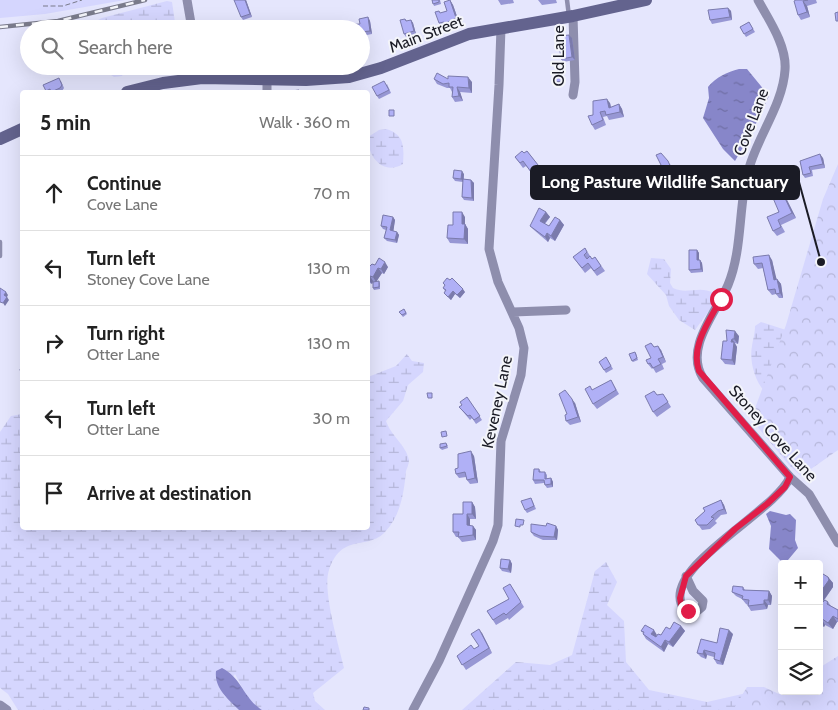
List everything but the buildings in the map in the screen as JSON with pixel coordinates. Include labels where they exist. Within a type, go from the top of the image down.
[{"type":"main road","name":"Main Street","points":[[370,72],[459,37],[571,17],[606,5],[646,0]]},
{"type":"main road","name":"Main Street","points":[[137,90],[186,80],[195,75]]},
{"type":"main road","name":"Main Street","points":[[234,75],[267,78],[336,78],[355,75]]},
{"type":"main road","points":[[0,139],[20,130]]},
{"type":"street","points":[[187,0],[189,20]]},
{"type":"street","name":"Cove Lane","points":[[699,371],[696,355],[699,343],[728,286],[735,264],[746,178],[779,93],[785,70],[777,36],[758,0]]},
{"type":"street","name":"Old Lane","points":[[571,17],[575,82],[573,95]]},
{"type":"street","name":"Keveney Lane","points":[[413,710],[453,631],[498,525],[500,441],[523,363],[523,340],[498,282],[489,249],[500,85],[501,28]]},
{"type":"street","points":[[186,75],[186,80]]},
{"type":"street","points":[[267,78],[267,90]]},
{"type":"street","points":[[512,312],[566,310]]},
{"type":"street","name":"Stoney Cove Lane","points":[[699,371],[790,477],[809,494],[838,543]]},
{"type":"street","points":[[686,576],[735,529],[785,487],[790,477]]},
{"type":"street","points":[[0,705],[7,710]]},
{"type":"lane","points":[[567,0],[571,17]]},
{"type":"lane","points":[[0,242],[0,256]]},
{"type":"path","points":[[43,6],[63,6],[82,0]]},
{"type":"green space","points":[[0,0],[125,0],[45,14],[0,18]]},
{"type":"green space","points":[[167,1],[172,2],[175,20],[98,20]]},
{"type":"green space","points":[[386,129],[392,131],[400,138],[403,147],[403,164],[389,168],[383,166],[373,157],[370,151],[370,136],[379,130]]},
{"type":"green space","points":[[838,164],[838,450],[801,476],[789,465],[751,419],[786,325],[823,199]]},
{"type":"green space","points":[[651,258],[664,259],[671,269],[670,283],[673,288],[683,291],[703,290],[714,293],[711,308],[695,330],[679,320],[669,306],[666,295],[647,274]]},
{"type":"green space","points":[[761,322],[789,331],[767,394],[756,378],[751,358],[755,326]]},
{"type":"green space","points":[[407,354],[412,361],[424,363],[423,372],[408,385],[403,401],[386,421],[405,450],[409,460],[403,495],[395,518],[385,532],[378,538],[348,546],[334,558],[329,570],[327,579],[329,604],[344,668],[313,693],[315,701],[325,710],[262,710],[250,703],[235,674],[223,694],[239,710],[18,710],[8,694],[0,688],[0,432],[11,416],[20,414],[20,530],[370,530],[370,376],[396,366]]},
{"type":"green space","points":[[606,562],[617,582],[607,605],[624,621],[626,662],[649,690],[707,702],[760,690],[771,710],[462,710],[516,662],[550,665],[572,655],[595,571]]},
{"type":"green space","points":[[838,656],[838,710],[733,710],[747,687],[764,687],[778,695],[823,695],[823,665]]},
{"type":"water","points":[[739,69],[747,69],[769,96],[753,130],[735,161],[723,149],[703,118],[709,98],[708,87],[722,75]]},
{"type":"water","points":[[770,511],[786,515],[790,514],[796,520],[795,540],[798,548],[788,560],[780,560],[769,549],[771,526],[766,514]]},
{"type":"water","points":[[222,668],[234,677],[251,700],[262,710],[239,710],[230,702],[217,683],[216,671]]},
{"type":"railway","points":[[62,20],[145,0]]},
{"type":"railway","points":[[0,27],[20,25]]},
{"type":"place","name":"Long Pasture Wildlife Sanctuary","points":[[821,262]]},
{"type":"route","points":[[688,611],[681,604],[680,598],[686,576],[735,529],[785,487],[790,477],[703,378],[699,371],[696,355],[699,343],[721,299]]}]
